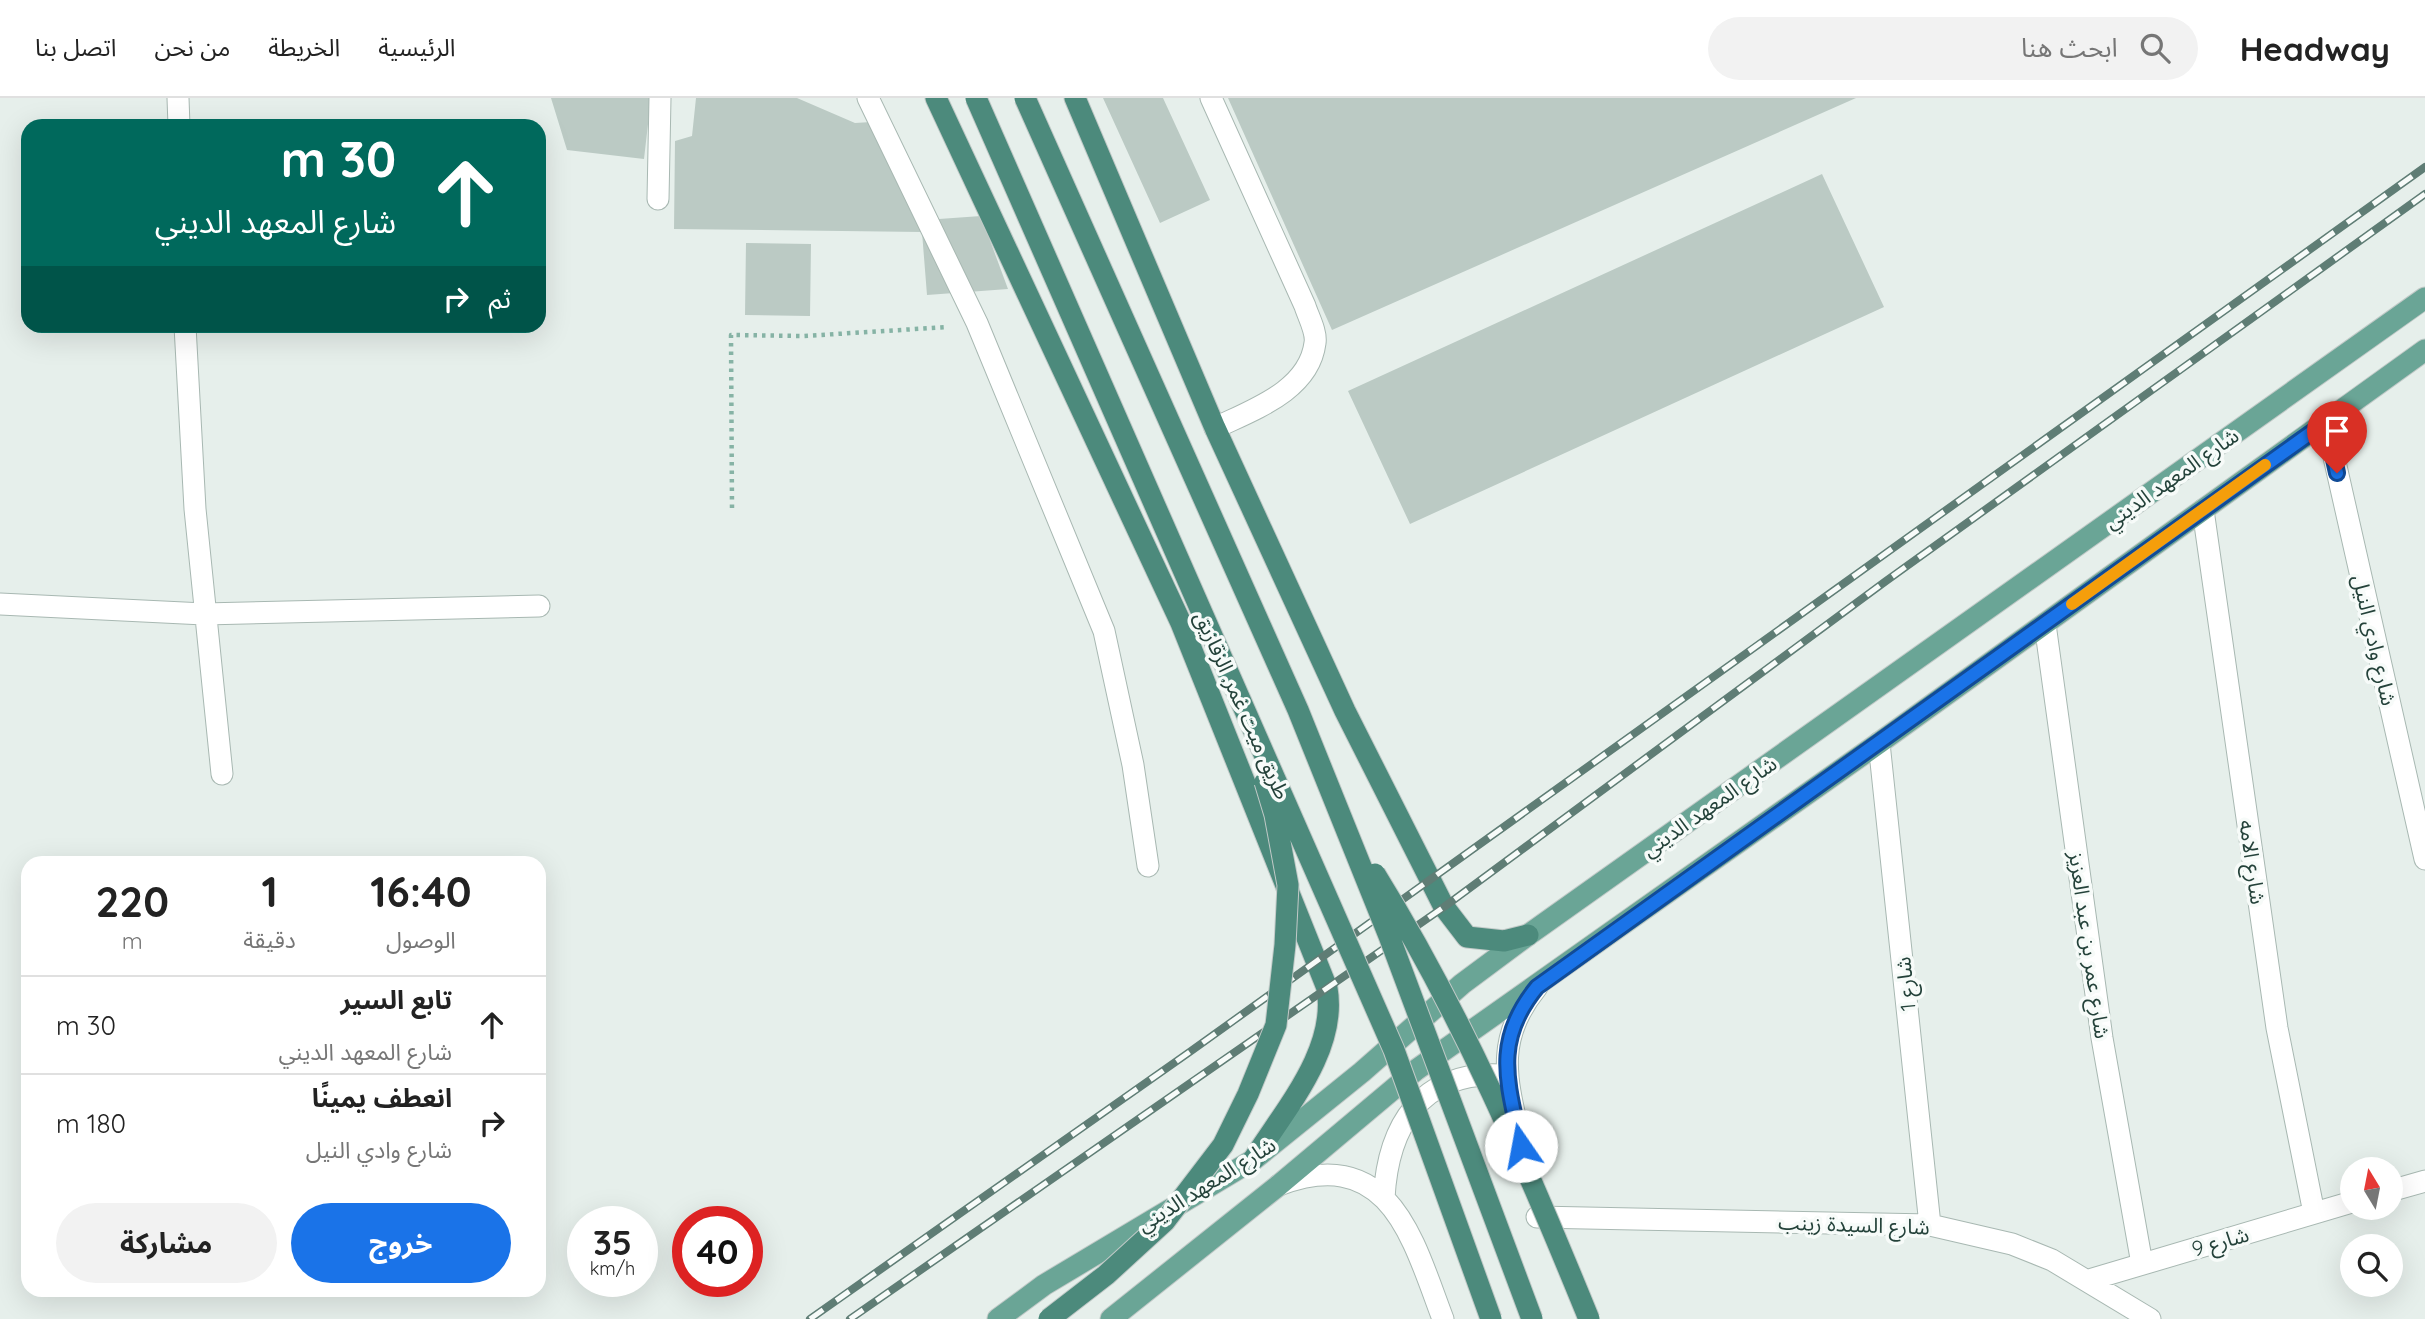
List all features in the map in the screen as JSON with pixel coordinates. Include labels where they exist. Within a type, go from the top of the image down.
[{"type":"highway","name":"طريق ميت غمر, الزقازيق","points":[[936,98],[1181,623],[1327,988],[1330,1019],[1322,1049],[1253,1160]]},
{"type":"highway","name":"طريق ميت غمر, الزقازيق","points":[[975,98],[1394,1050],[1491,1319]]},
{"type":"highway","points":[[1025,98],[1298,710],[1389,936],[1532,1319]]},
{"type":"highway","points":[[1075,98],[1214,428],[1345,710],[1450,917],[1467,937],[1504,941],[1528,934]]},
{"type":"highway","points":[[1049,1319],[1106,1275],[1165,1221],[1223,1146],[1276,1025],[1288,885],[1275,815],[1241,703]]},
{"type":"highway","points":[[1345,826],[1405,922],[1492,1090],[1587,1319]]},
{"type":"main road","name":"شارع المعهد الديني","points":[[998,1319],[1044,1285],[1253,1160],[1362,1072],[1462,984],[1528,934],[2425,298]]},
{"type":"main road","name":"شارع المعهد الديني","points":[[1111,1319],[1279,1185],[1416,1070],[1879,743],[2425,350]]},
{"type":"street","points":[[178,98],[178,119]]},
{"type":"street","points":[[658,199],[660,98]]},
{"type":"street","points":[[869,98],[978,326],[1104,631],[1133,765],[1148,866]]},
{"type":"street","points":[[1210,98],[1305,306],[1316,341],[1306,367],[1284,393],[1214,428]]},
{"type":"street","points":[[185,333],[204,614],[222,774]]},
{"type":"street","name":"شارع وادي النيل","points":[[2326,422],[2425,859]]},
{"type":"street","name":"شارع الامه","points":[[2203,510],[2277,1028],[2314,1213]]},
{"type":"street","points":[[0,604],[204,614],[539,606]]},
{"type":"street","name":"شارع عمر بن عبد العزيز","points":[[2045,624],[2102,1038],[2142,1264]]},
{"type":"street","name":"شارع 1","points":[[1879,743],[1930,1225]]},
{"type":"street","points":[[1537,987],[1515,1019],[1506,1056],[1506,1075],[1536,1217],[1587,1319]]},
{"type":"street","points":[[1384,1198],[1390,1151],[1397,1130],[1424,1097],[1463,1078],[1484,1074],[1506,1075]]},
{"type":"street","points":[[1279,1185],[1315,1175],[1340,1177],[1363,1184],[1384,1198],[1408,1227],[1443,1319]]},
{"type":"street","points":[[2403,1187],[2425,1181]]},
{"type":"street","name":"شارع 9","points":[[2089,1280],[2340,1205]]},
{"type":"street","name":"شارع السيدة زينب","points":[[1536,1217],[1930,1225],[2012,1244],[2052,1260],[2150,1319]]},
{"type":"path","points":[[732,508],[731,335],[804,336],[978,326]]},
{"type":"building","points":[[551,98],[651,98],[644,159],[567,150]]},
{"type":"building","points":[[696,98],[797,98],[855,123],[887,121],[925,220],[981,216],[1008,289],[927,295],[922,232],[674,229],[675,141],[692,136]]},
{"type":"building","points":[[1103,98],[1163,98],[1210,200],[1160,223]]},
{"type":"building","points":[[1228,98],[1856,98],[1332,330]]},
{"type":"building","points":[[1822,174],[1884,307],[1410,524],[1348,391]]},
{"type":"building","points":[[746,243],[811,244],[810,316],[745,315]]},
{"type":"railway","points":[[810,1319],[1191,1051],[2425,167]]},
{"type":"railway","points":[[850,1319],[1444,907],[1886,581],[2425,194]]},
{"type":"slow traffic","points":[[2072,604],[2265,465]]},
{"type":"route","points":[[1521,1146],[1506,1075],[1506,1056],[1508,1038],[1515,1019],[1537,987],[2326,422],[2337,473]]}]
